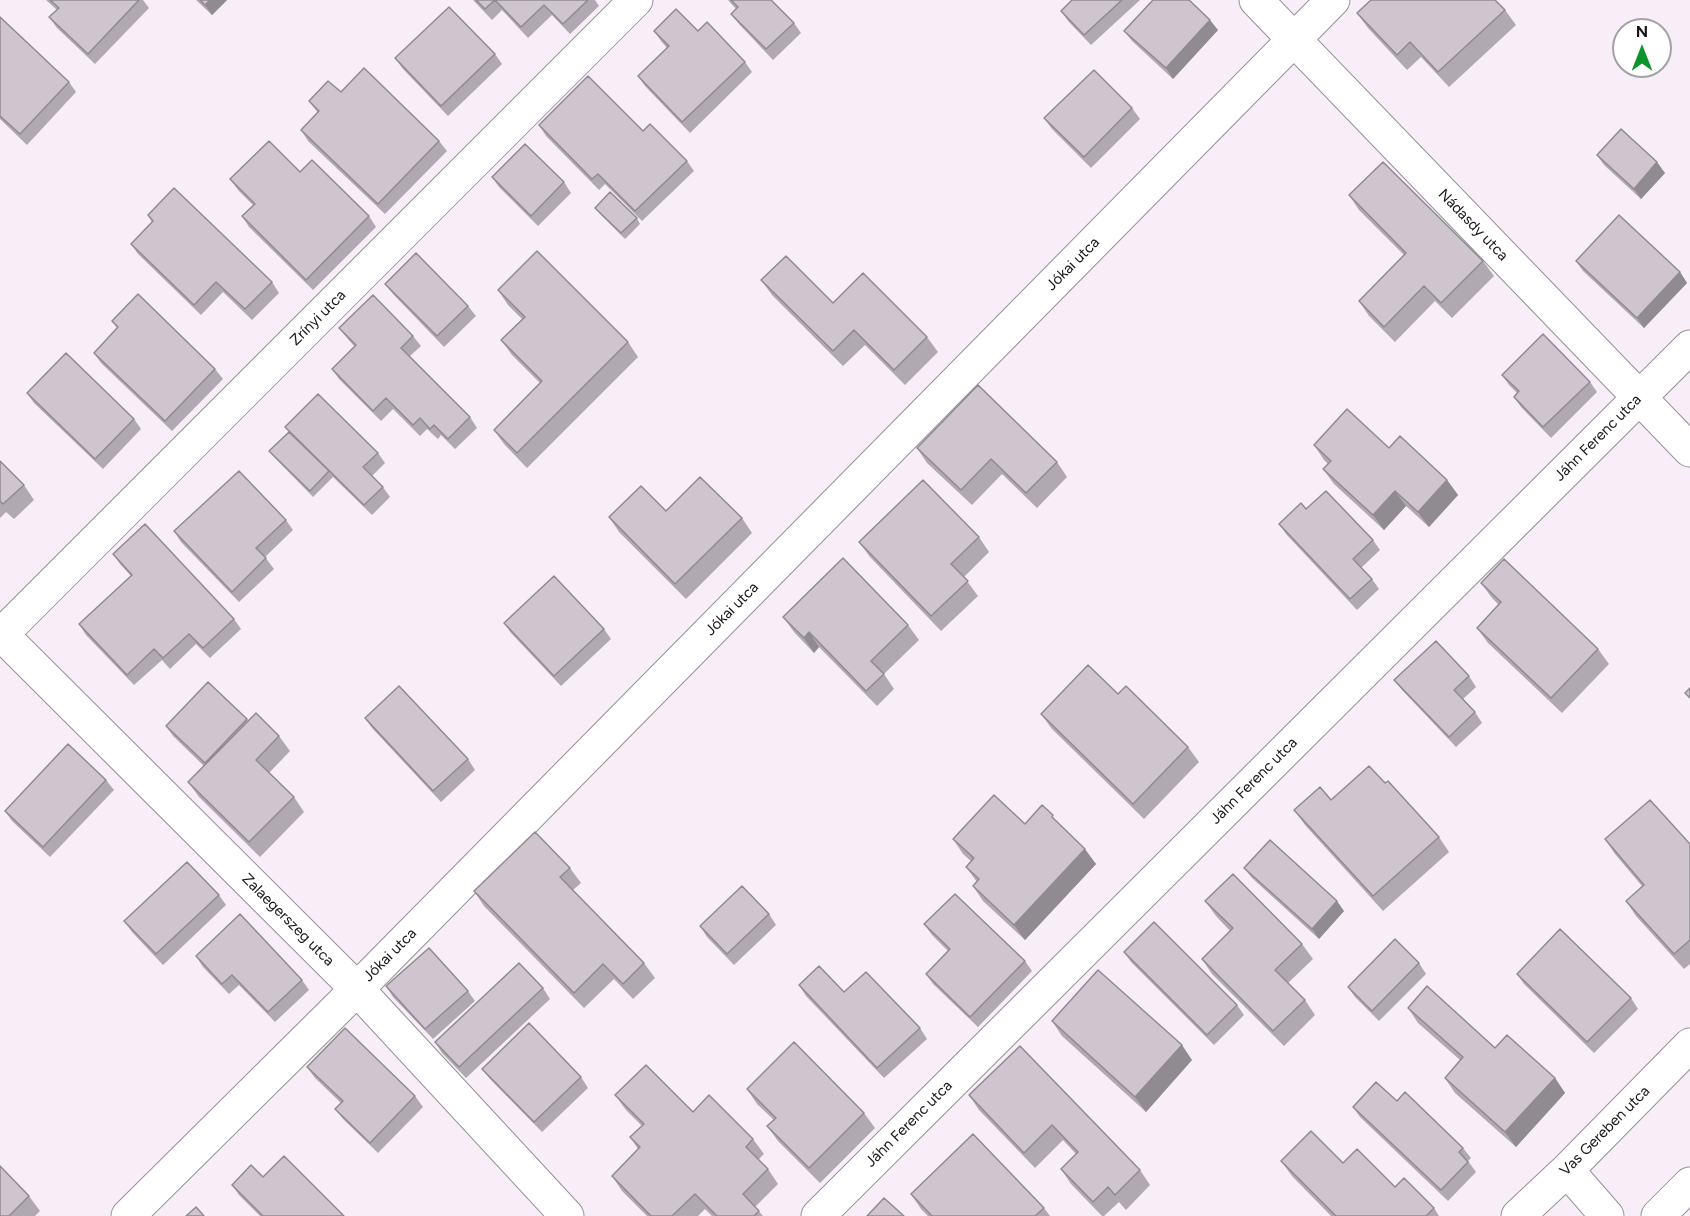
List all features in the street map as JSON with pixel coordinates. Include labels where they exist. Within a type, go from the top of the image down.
[{"type":"street","name":"Zrínyi utca","points":[[0,635],[636,0]]},
{"type":"street","name":"Nádasdy utca","points":[[1256,0],[1690,450]]},
{"type":"street","name":"Jókai utca","points":[[128,1216],[357,989],[1333,0]]},
{"type":"street","name":"Jáhn Ferenc utca","points":[[818,1216],[1690,347]]},
{"type":"street","name":"Zalaegerszeg utca","points":[[0,635],[357,989],[567,1216]]},
{"type":"street","name":"Vas Gereben utca","points":[[1518,1216],[1567,1170],[1690,1045]]},
{"type":"street","points":[[1567,1170],[1607,1216]]},
{"type":"street","points":[[1658,1216],[1690,1184]]},
{"type":"building","points":[[50,0],[139,0],[88,54],[49,17],[59,8]]},
{"type":"building","points":[[200,0],[210,0],[205,5]]},
{"type":"building","points":[[476,0],[495,0],[485,9]]},
{"type":"building","points":[[495,0],[588,0],[563,24],[544,5],[521,27]]},
{"type":"building","points":[[731,0],[771,0],[794,23],[766,49],[731,14],[738,7]]},
{"type":"building","points":[[1072,0],[1122,0],[1084,35],[1061,11]]},
{"type":"building","points":[[1153,0],[1189,0],[1210,20],[1166,68],[1124,31]]},
{"type":"building","points":[[1371,0],[1495,0],[1505,10],[1438,72],[1410,42],[1397,55],[1357,13]]},
{"type":"building","points":[[449,7],[495,54],[441,106],[395,58]]},
{"type":"building","points":[[676,9],[698,31],[707,22],[745,62],[682,122],[638,76],[669,46],[654,31]]},
{"type":"building","points":[[0,17],[69,82],[20,134],[0,116]]},
{"type":"building","points":[[364,68],[439,141],[378,204],[301,130],[319,111],[309,101],[328,81],[341,92]]},
{"type":"building","points":[[1094,70],[1132,108],[1084,157],[1044,118]]},
{"type":"building","points":[[588,76],[643,131],[650,124],[687,161],[635,211],[598,174],[592,179],[539,125]]},
{"type":"building","points":[[1621,129],[1657,162],[1634,189],[1597,155]]},
{"type":"building","points":[[269,141],[300,172],[312,160],[369,216],[306,280],[242,216],[255,204],[230,179]]},
{"type":"building","points":[[525,144],[564,182],[531,216],[492,177]]},
{"type":"building","points":[[1383,162],[1483,261],[1441,303],[1424,286],[1384,327],[1359,301],[1406,253],[1349,195]]},
{"type":"building","points":[[174,188],[272,282],[245,309],[216,282],[194,305],[131,244],[153,221],[148,215]]},
{"type":"building","points":[[610,192],[637,218],[621,233],[595,208]]},
{"type":"building","points":[[1619,215],[1680,272],[1637,318],[1576,261]]},
{"type":"building","points":[[537,251],[628,342],[517,453],[494,430],[542,381],[501,340],[525,317],[498,290]]},
{"type":"building","points":[[416,253],[468,306],[437,336],[385,284]]},
{"type":"building","points":[[786,256],[833,303],[863,273],[927,337],[894,370],[854,330],[833,351],[761,280]]},
{"type":"building","points":[[138,294],[215,369],[165,421],[94,353],[118,327],[112,321]]},
{"type":"building","points":[[373,295],[413,336],[401,348],[470,417],[448,439],[434,425],[430,429],[420,418],[413,425],[386,398],[373,411],[332,369],[356,345],[339,328]]},
{"type":"building","points":[[1543,334],[1590,382],[1543,427],[1514,397],[1519,391],[1502,375]]},
{"type":"building","points":[[66,353],[134,419],[95,459],[27,393]]},
{"type":"building","points":[[978,385],[1057,462],[1026,493],[991,459],[961,490],[917,448]]},
{"type":"building","points":[[318,394],[378,453],[363,467],[383,487],[364,505],[285,427]]},
{"type":"building","points":[[1347,409],[1389,448],[1400,436],[1447,480],[1418,512],[1395,491],[1373,515],[1323,469],[1331,461],[1314,445]]},
{"type":"building","points":[[289,432],[329,471],[310,491],[269,451]]},
{"type":"building","points":[[0,461],[24,485],[3,504],[0,501]]},
{"type":"building","points":[[239,471],[286,520],[256,548],[266,558],[232,592],[174,531]]},
{"type":"building","points":[[700,477],[742,518],[675,584],[609,517],[641,486],[666,511]]},
{"type":"building","points":[[923,480],[979,537],[951,564],[968,581],[931,616],[859,542]]},
{"type":"building","points":[[1326,491],[1373,540],[1353,559],[1372,579],[1350,599],[1279,524],[1301,503],[1306,509]]},
{"type":"building","points":[[145,524],[234,619],[203,648],[189,634],[163,658],[154,649],[127,675],[79,624],[132,575],[113,554]]},
{"type":"building","points":[[843,558],[908,625],[871,661],[884,674],[866,691],[809,632],[804,638],[783,617]]},
{"type":"building","points":[[1504,559],[1598,649],[1551,698],[1477,628],[1501,602],[1481,583]]},
{"type":"building","points":[[554,576],[604,629],[554,676],[504,623]]},
{"type":"building","points":[[1436,641],[1469,676],[1454,690],[1475,712],[1449,737],[1394,680]]},
{"type":"building","points":[[1088,665],[1118,694],[1126,686],[1188,747],[1133,804],[1041,714]]},
{"type":"building","points":[[208,682],[247,719],[205,763],[166,726]]},
{"type":"building","points":[[399,686],[468,759],[433,791],[365,718]]},
{"type":"building","points":[[1690,688],[1690,698],[1685,693]]},
{"type":"building","points":[[256,713],[279,736],[256,760],[294,797],[249,842],[188,782]]},
{"type":"building","points":[[68,744],[106,780],[43,847],[5,811]]},
{"type":"building","points":[[1369,766],[1385,783],[1388,781],[1439,837],[1373,896],[1294,810],[1320,787],[1331,800]]},
{"type":"building","points":[[994,795],[1025,824],[1042,805],[1085,849],[1014,925],[973,886],[979,879],[966,867],[974,858],[953,839]]},
{"type":"building","points":[[1650,800],[1690,844],[1690,940],[1674,954],[1626,901],[1644,885],[1605,839]]},
{"type":"building","points":[[535,832],[570,868],[560,877],[644,963],[623,984],[603,964],[574,993],[474,891]]},
{"type":"building","points":[[1270,840],[1337,901],[1312,929],[1244,868]]},
{"type":"building","points":[[187,862],[219,895],[156,954],[124,921]]},
{"type":"building","points":[[1233,874],[1302,944],[1275,970],[1305,1000],[1273,1031],[1202,959],[1233,928],[1205,901]]},
{"type":"building","points":[[742,886],[769,914],[727,954],[700,926]]},
{"type":"building","points":[[955,894],[1025,961],[970,1017],[926,974],[950,949],[924,924]]},
{"type":"building","points":[[240,914],[302,980],[268,1012],[232,975],[222,984],[196,956]]},
{"type":"building","points":[[1154,922],[1237,1005],[1207,1035],[1124,952]]},
{"type":"building","points":[[1560,929],[1631,998],[1587,1042],[1517,974]]},
{"type":"building","points":[[1395,939],[1419,963],[1372,1011],[1348,987]]},
{"type":"building","points":[[429,948],[468,991],[425,1029],[386,986]]},
{"type":"building","points":[[519,963],[543,988],[459,1067],[435,1042]]},
{"type":"building","points":[[819,966],[844,992],[866,972],[920,1028],[877,1068],[799,985]]},
{"type":"building","points":[[1098,970],[1182,1045],[1135,1097],[1052,1021]]},
{"type":"building","points":[[1427,986],[1495,1048],[1507,1035],[1555,1078],[1505,1132],[1445,1078],[1463,1057],[1408,1008]]},
{"type":"building","points":[[529,1023],[581,1077],[534,1122],[482,1069]]},
{"type":"building","points":[[345,1028],[415,1096],[370,1143],[335,1109],[343,1101],[307,1067]]},
{"type":"building","points":[[794,1042],[864,1113],[809,1168],[767,1126],[776,1118],[747,1089]]},
{"type":"building","points":[[1020,1046],[1140,1170],[1115,1195],[1108,1187],[1093,1202],[1061,1169],[1078,1152],[1052,1125],[1024,1153],[969,1095]]},
{"type":"building","points":[[646,1065],[693,1112],[709,1095],[753,1139],[746,1147],[768,1169],[743,1194],[759,1211],[754,1216],[717,1216],[695,1194],[672,1216],[651,1216],[612,1176],[640,1147],[630,1137],[644,1124],[615,1095]]},
{"type":"building","points":[[1376,1082],[1397,1101],[1405,1092],[1463,1148],[1459,1152],[1468,1162],[1441,1190],[1353,1107]]},
{"type":"building","points":[[1311,1131],[1343,1163],[1357,1149],[1395,1187],[1404,1178],[1434,1208],[1426,1216],[1336,1216],[1281,1161]]},
{"type":"building","points":[[973,1134],[1044,1208],[1035,1216],[932,1216],[911,1194]]},
{"type":"building","points":[[284,1156],[344,1216],[263,1216],[232,1185],[251,1165],[263,1177]]},
{"type":"building","points":[[0,1166],[29,1196],[9,1216],[0,1216]]},
{"type":"building","points":[[884,1198],[904,1216],[867,1216]]},
{"type":"building","points":[[196,1207],[204,1216],[186,1216]]}]
